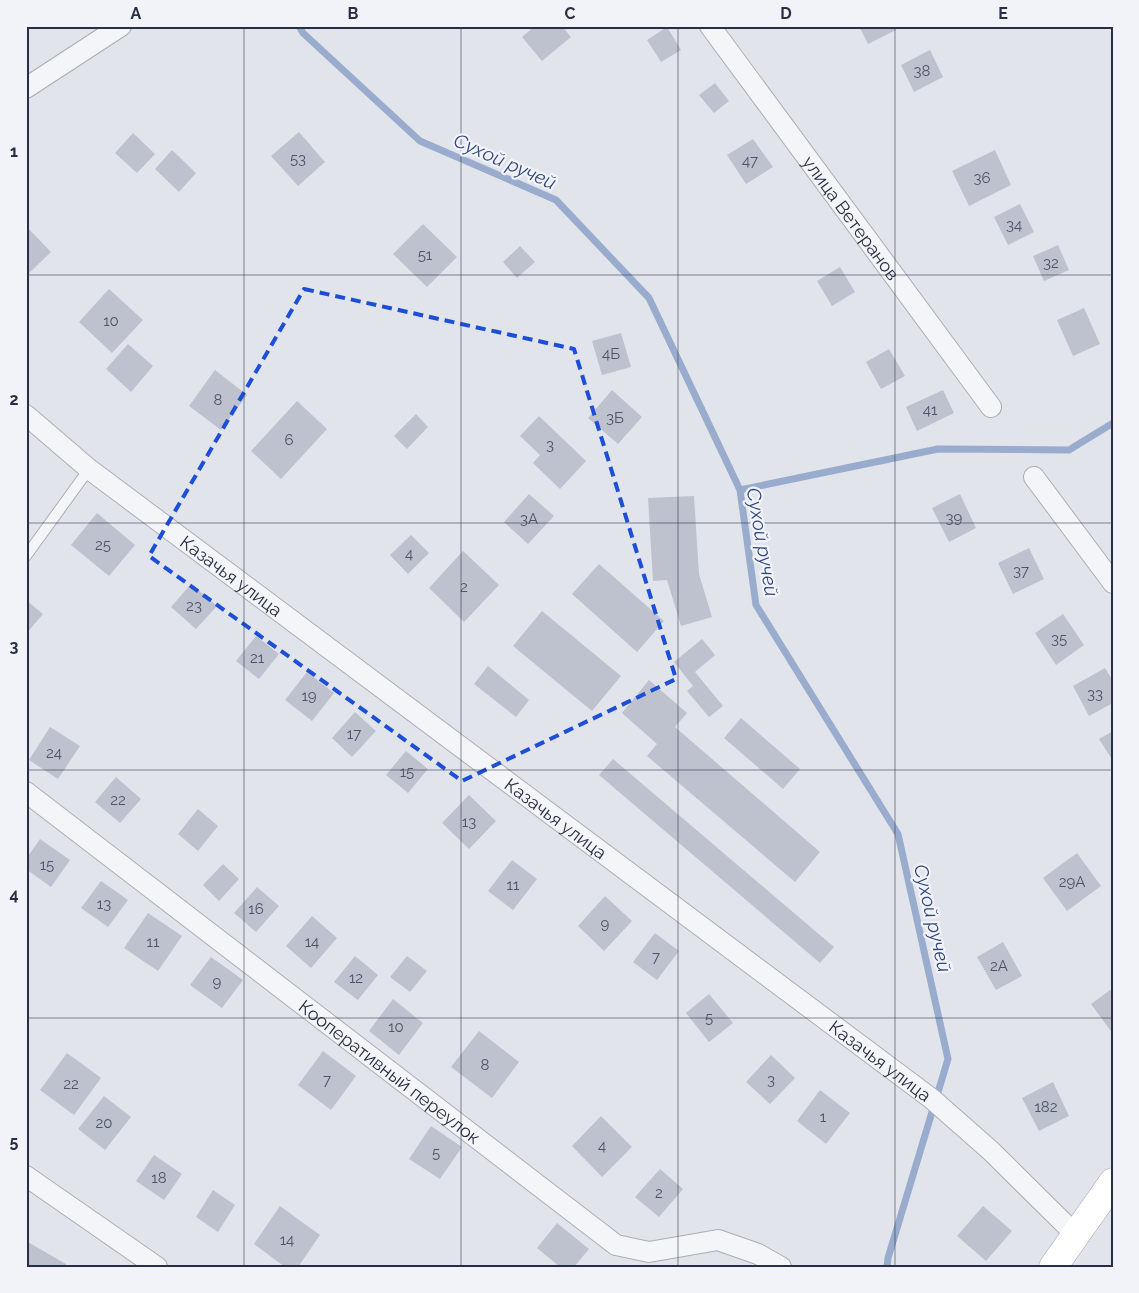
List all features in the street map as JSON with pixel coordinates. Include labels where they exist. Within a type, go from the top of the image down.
[{"type":"main road","points":[[1052,1267],[1113,1182]]},
{"type":"street","points":[[26,88],[121,26]]},
{"type":"street","name":"улица Ветеранов","points":[[710,26],[991,407]]},
{"type":"street","name":"Казачья улица","points":[[26,415],[89,469],[932,1099],[991,1151],[1075,1234]]},
{"type":"street","points":[[1034,477],[1113,583]]},
{"type":"street","name":"Кооперативный переулок","points":[[26,792],[616,1245],[649,1252],[718,1240],[758,1254],[781,1267]]},
{"type":"street","points":[[26,1176],[158,1267]]},
{"type":"lane","points":[[26,556],[89,469]]},
{"type":"highlighted area","points":[[304,289],[574,349],[676,679],[462,781],[149,556]]},
{"type":"building","points":[[535,26],[562,26],[571,37],[542,61],[522,37]]},
{"type":"building","points":[[859,26],[894,26],[896,30],[868,44]]},
{"type":"building","points":[[667,27],[681,50],[661,62],[647,40]]},
{"type":"building","points":[[930,50],[943,77],[914,92],[901,65]]},
{"type":"building","points":[[715,83],[729,101],[714,113],[699,95]]},
{"type":"building","points":[[299,132],[325,162],[298,186],[271,156]]},
{"type":"building","points":[[133,133],[155,154],[137,173],[115,153]]},
{"type":"building","points":[[753,139],[773,167],[746,184],[727,155]]},
{"type":"building","points":[[172,150],[196,173],[179,192],[155,169]]},
{"type":"building","points":[[995,150],[1011,185],[969,206],[952,171]]},
{"type":"building","points":[[1020,204],[1034,232],[1008,245],[994,217]]},
{"type":"building","points":[[423,224],[457,257],[427,287],[393,254]]},
{"type":"building","points":[[26,226],[51,252],[26,276]]},
{"type":"building","points":[[1058,245],[1069,270],[1044,281],[1033,256]]},
{"type":"building","points":[[520,246],[535,262],[517,278],[503,262]]},
{"type":"building","points":[[840,267],[855,292],[832,306],[817,281]]},
{"type":"building","points":[[109,289],[143,320],[112,353],[79,322]]},
{"type":"building","points":[[1084,308],[1100,344],[1073,356],[1057,320]]},
{"type":"building","points":[[621,333],[631,367],[602,375],[592,341]]},
{"type":"building","points":[[128,344],[153,366],[131,392],[106,369]]},
{"type":"building","points":[[889,349],[905,376],[881,389],[866,362]]},
{"type":"building","points":[[215,370],[247,395],[221,430],[189,406]]},
{"type":"building","points":[[612,390],[642,417],[618,444],[588,418]]},
{"type":"building","points":[[943,390],[954,413],[917,431],[906,407]]},
{"type":"building","points":[[297,401],[327,429],[281,479],[251,451]]},
{"type":"building","points":[[416,414],[428,427],[407,449],[394,436]]},
{"type":"building","points":[[539,416],[586,461],[560,489],[533,463],[540,455],[520,436]]},
{"type":"building","points":[[529,494],[554,516],[528,544],[504,522]]},
{"type":"building","points":[[960,494],[976,528],[949,542],[932,508]]},
{"type":"building","points":[[694,496],[699,574],[712,617],[681,626],[667,580],[653,581],[648,498]]},
{"type":"building","points":[[97,513],[135,545],[109,576],[71,545]]},
{"type":"building","points":[[411,535],[429,553],[408,574],[390,555]]},
{"type":"building","points":[[1029,548],[1044,579],[1013,594],[998,563]]},
{"type":"building","points":[[463,551],[499,585],[464,622],[429,588]]},
{"type":"building","points":[[599,564],[664,621],[637,652],[572,594]]},
{"type":"building","points":[[191,584],[217,606],[196,629],[171,607]]},
{"type":"building","points":[[26,600],[43,614],[26,634]]},
{"type":"building","points":[[542,611],[621,676],[592,711],[513,646]]},
{"type":"building","points":[[1063,614],[1084,645],[1056,665],[1035,633]]},
{"type":"building","points":[[256,636],[279,654],[259,679],[236,661]]},
{"type":"building","points":[[702,639],[715,655],[695,672],[723,706],[709,717],[687,691],[693,686],[674,662]]},
{"type":"building","points":[[488,666],[529,700],[516,717],[474,684]]},
{"type":"building","points":[[1105,668],[1113,681],[1113,703],[1089,716],[1073,686]]},
{"type":"building","points":[[307,672],[334,693],[312,721],[285,700]]},
{"type":"building","points":[[649,680],[687,713],[675,727],[820,852],[795,882],[647,756],[657,744],[622,713]]},
{"type":"building","points":[[355,712],[376,731],[352,757],[332,738]]},
{"type":"building","points":[[741,718],[800,769],[783,789],[724,738]]},
{"type":"building","points":[[50,727],[80,746],[58,779],[29,760]]},
{"type":"building","points":[[1113,731],[1113,761],[1099,739]]},
{"type":"building","points":[[406,751],[428,769],[408,793],[386,775]]},
{"type":"building","points":[[613,759],[834,947],[820,963],[599,775]]},
{"type":"building","points":[[116,777],[141,799],[120,823],[95,802]]},
{"type":"building","points":[[469,795],[496,821],[469,849],[442,823]]},
{"type":"building","points":[[198,809],[218,826],[198,851],[178,834]]},
{"type":"building","points":[[40,839],[70,860],[51,887],[26,869],[26,859]]},
{"type":"building","points":[[1077,853],[1101,886],[1067,911],[1043,878]]},
{"type":"building","points":[[512,860],[537,879],[513,910],[488,891]]},
{"type":"building","points":[[223,864],[239,879],[219,901],[203,885]]},
{"type":"building","points":[[101,881],[128,900],[108,927],[81,908]]},
{"type":"building","points":[[257,887],[279,906],[256,932],[234,913]]},
{"type":"building","points":[[605,896],[632,921],[604,951],[578,926]]},
{"type":"building","points":[[148,913],[182,936],[158,971],[124,948]]},
{"type":"building","points":[[312,916],[337,938],[311,968],[286,946]]},
{"type":"building","points":[[655,933],[679,951],[657,980],[633,962]]},
{"type":"building","points":[[1003,942],[1022,976],[996,990],[977,957]]},
{"type":"building","points":[[355,956],[378,975],[358,1000],[334,982]]},
{"type":"building","points":[[407,956],[427,971],[410,992],[390,977]]},
{"type":"building","points":[[211,957],[243,980],[222,1008],[190,985]]},
{"type":"building","points":[[1113,988],[1113,1034],[1091,1004]]},
{"type":"building","points":[[709,994],[733,1023],[709,1042],[686,1013]]},
{"type":"building","points":[[393,999],[423,1023],[399,1055],[369,1031]]},
{"type":"building","points":[[479,1031],[519,1062],[492,1098],[451,1067]]},
{"type":"building","points":[[323,1051],[356,1076],[331,1110],[298,1085]]},
{"type":"building","points":[[67,1053],[101,1078],[74,1115],[40,1090]]},
{"type":"building","points":[[771,1055],[795,1078],[770,1104],[746,1082]]},
{"type":"building","points":[[1053,1082],[1069,1116],[1039,1131],[1022,1098]]},
{"type":"building","points":[[820,1090],[850,1113],[826,1144],[797,1121]]},
{"type":"building","points":[[104,1096],[131,1117],[105,1150],[78,1129]]},
{"type":"building","points":[[601,1116],[632,1147],[602,1177],[572,1146]]},
{"type":"building","points":[[431,1126],[462,1147],[440,1179],[409,1159]]},
{"type":"building","points":[[154,1155],[182,1174],[164,1200],[136,1181]]},
{"type":"building","points":[[660,1169],[683,1189],[659,1217],[635,1197]]},
{"type":"building","points":[[213,1190],[235,1205],[218,1232],[196,1217]]},
{"type":"building","points":[[280,1206],[320,1235],[298,1267],[285,1267],[254,1244]]},
{"type":"building","points":[[983,1206],[1012,1231],[986,1261],[957,1236]]},
{"type":"building","points":[[557,1223],[589,1249],[574,1267],[560,1267],[537,1248]]},
{"type":"building","points":[[26,1241],[66,1264],[64,1267],[26,1267]]},
{"type":"waterway","name":"Сухой ручей","points":[[299,26],[303,33],[420,141],[556,200],[649,298],[740,490],[756,605],[898,834],[948,1059],[888,1258],[887,1267]]},
{"type":"waterway","points":[[740,490],[938,449],[1069,450],[1113,423]]}]
